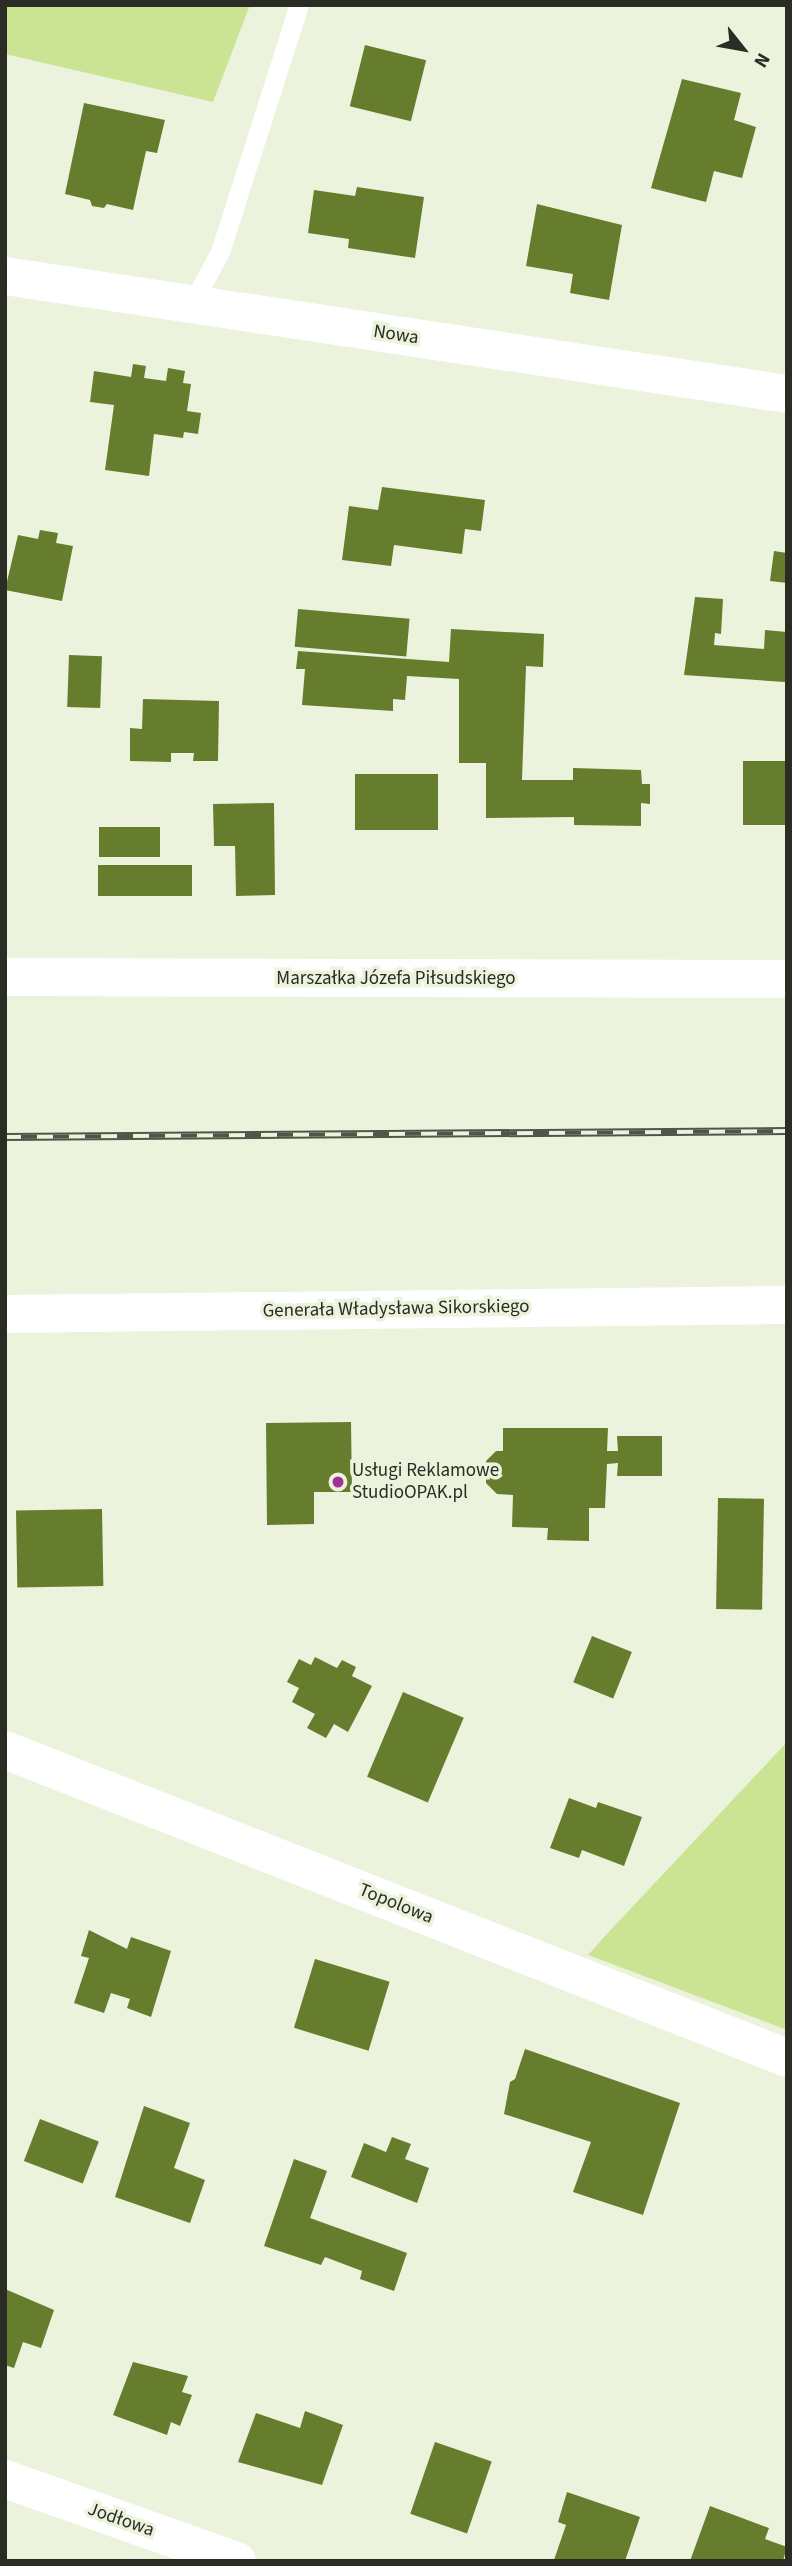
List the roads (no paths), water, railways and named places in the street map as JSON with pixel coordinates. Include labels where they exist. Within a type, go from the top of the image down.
[{"type":"street","name":"Nowa","points":[[5,276],[787,394]]},
{"type":"street","name":"Marszałka Józefa Piłsudskiego","points":[[5,977],[787,979]]},
{"type":"street","name":"Generała Władysława Sikorskiego","points":[[5,1314],[787,1305]]},
{"type":"street","name":"Topolowa","points":[[5,1750],[787,2058]]},
{"type":"street","name":"Jodłowa","points":[[5,2479],[237,2561]]},
{"type":"lane","points":[[191,306],[220,252],[299,5]]},
{"type":"railway","points":[[5,1137],[787,1131]]},
{"type":"place","name":"Usługi Reklamowe StudioOPAK.pl","points":[[338,1482]]}]
